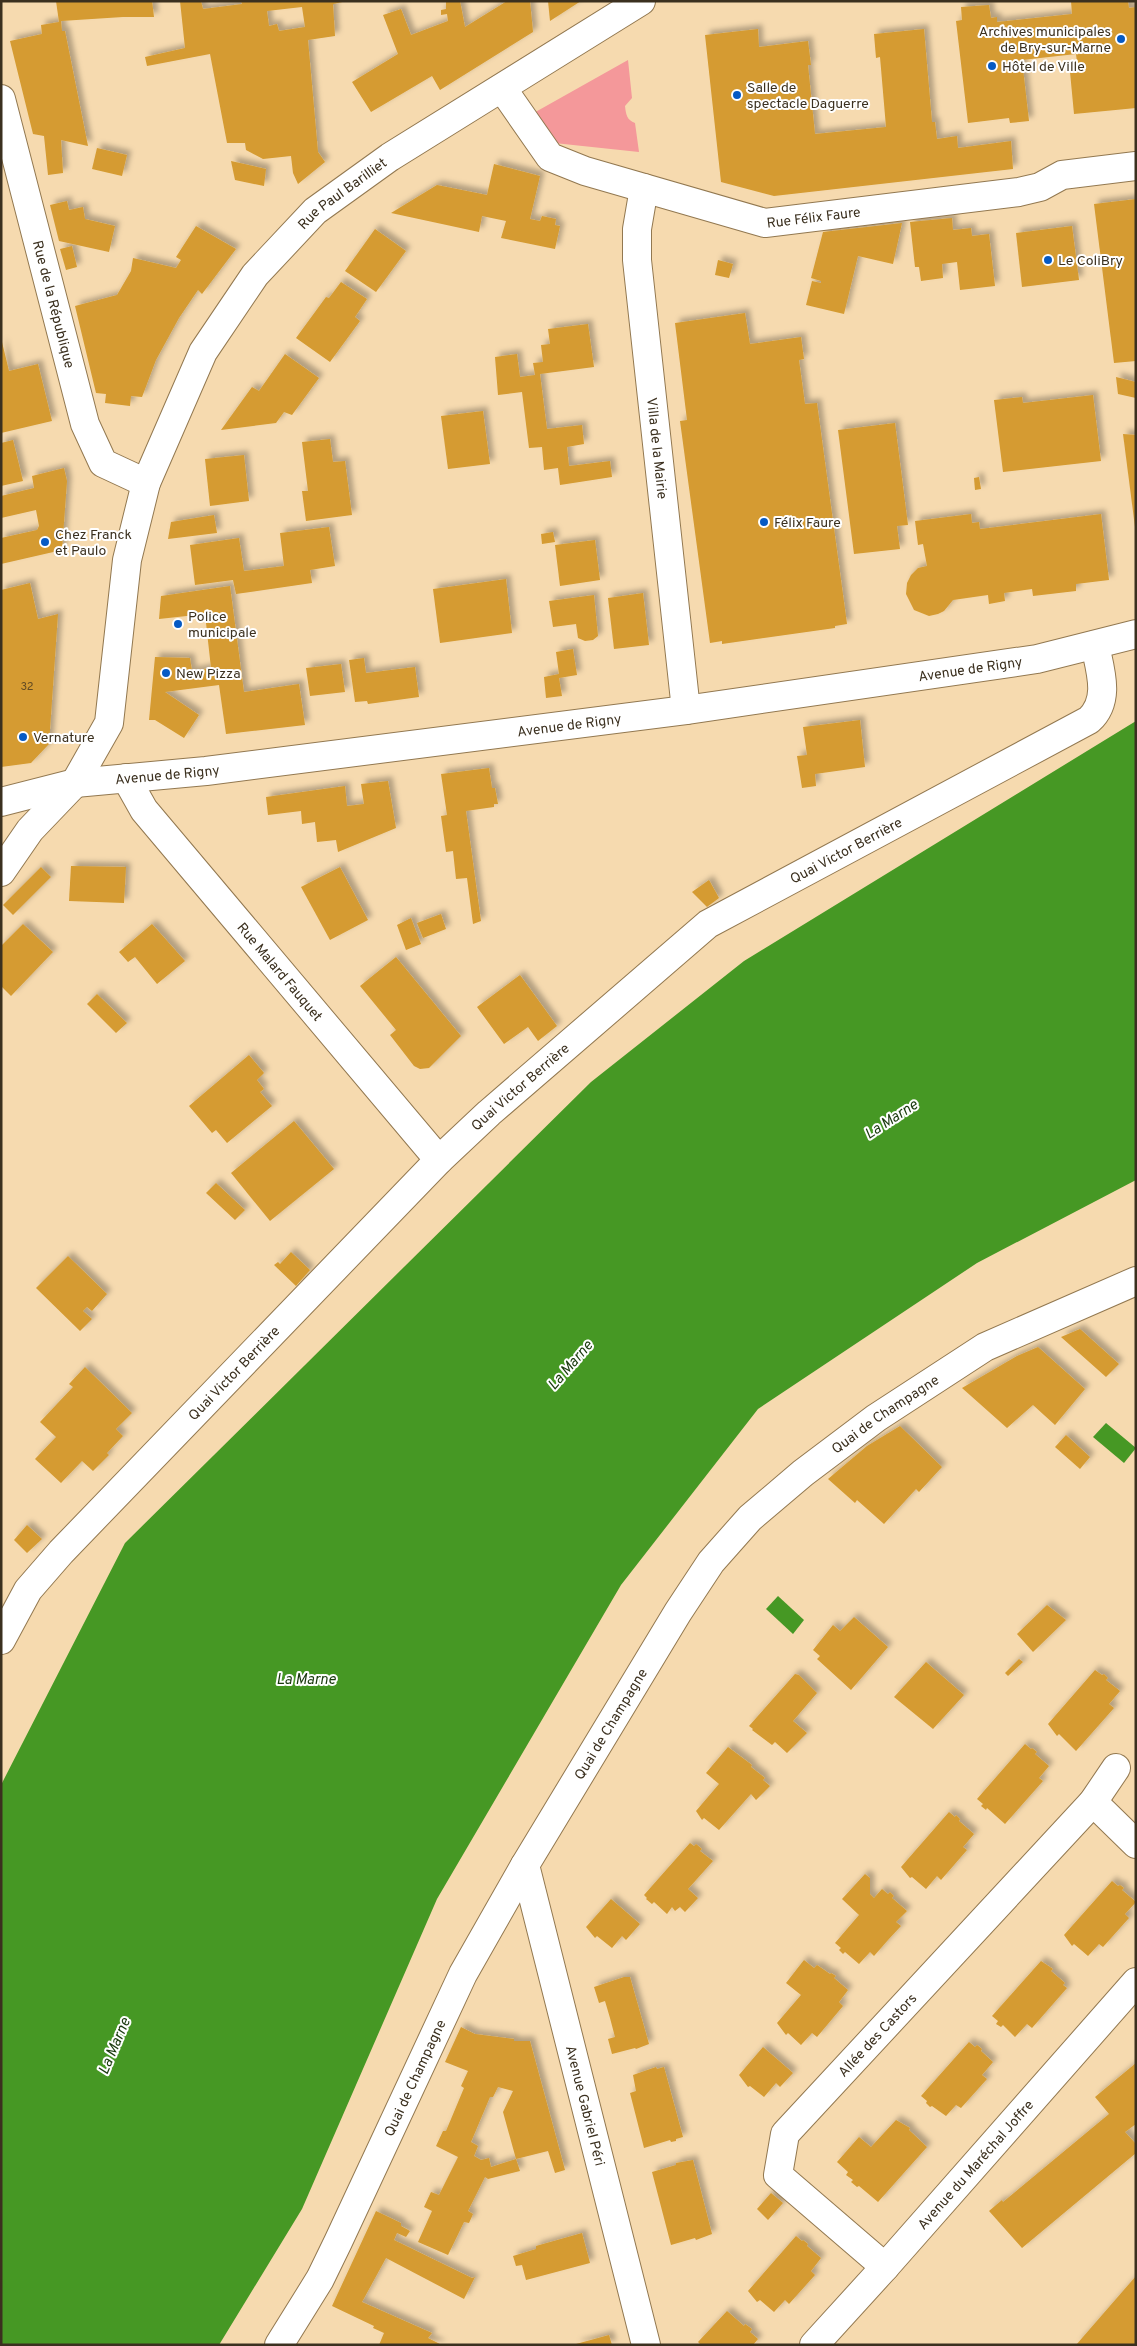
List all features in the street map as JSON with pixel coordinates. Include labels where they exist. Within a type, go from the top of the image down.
[{"type":"street","name":"Rue Paul Barilliet","points":[[75,783],[109,723],[127,560],[146,483],[204,352],[255,275],[315,211],[390,157],[641,1]]},
{"type":"street","name":"Rue Félix Faure","points":[[502,88],[550,157],[584,171],[765,223],[1019,192],[1040,187],[1062,175],[1136,166]]},
{"type":"street","name":"Rue de la République","points":[[1,99],[84,424],[103,463],[146,483]]},
{"type":"street","name":"Villa de la Mairie","points":[[644,188],[637,229],[637,260],[686,710]]},
{"type":"street","name":"Avenue de Rigny","points":[[1,802],[75,783],[206,771],[686,710],[1037,659],[1136,634]]},
{"type":"street","name":"Quai Victor Berrière","points":[[1,1640],[28,1590],[62,1552],[439,1160],[489,1113],[708,924],[1089,720],[1099,709],[1103,691],[1095,645]]},
{"type":"street","name":"Rue Malard Fauquet","points":[[126,778],[144,810],[439,1160]]},
{"type":"street","points":[[1,872],[30,830],[75,783]]},
{"type":"street","name":"Quai de Champagne","points":[[279,2345],[320,2279],[463,1974],[525,1865],[678,1612],[711,1562],[750,1518],[803,1473],[876,1418],[985,1347],[1136,1281]]},
{"type":"street","name":"Allée des Castors","points":[[885,2267],[778,2175],[785,2134],[1093,1802],[1116,1768]]},
{"type":"street","points":[[1093,1802],[1136,1844]]},
{"type":"street","name":"Avenue Gabriel Péri","points":[[525,1865],[646,2345]]},
{"type":"street","name":"Avenue du Maréchal Joffre","points":[[814,2345],[1136,1982]]},
{"type":"shaded area","points":[[628,60],[632,98],[625,106],[627,117],[635,123],[639,152],[526,140],[523,119]]},
{"type":"water","name":"La Marne","points":[[1136,721],[1136,1180],[977,1263],[758,1409],[621,1585],[437,1899],[302,2209],[219,2345],[1,2345],[1,1785],[125,1543],[591,1082],[744,961]]},
{"type":"water","points":[[1106,1423],[1136,1448],[1124,1463],[1093,1437]]},
{"type":"water","points":[[778,1596],[804,1620],[793,1634],[766,1609]]},
{"type":"building","points":[[56,1],[152,1],[154,17],[61,21],[62,31],[65,31],[88,146],[61,140],[63,173],[48,175],[44,136],[33,134],[10,41],[42,34],[41,25],[59,22]]},
{"type":"building","points":[[180,1],[201,1],[203,9],[242,4],[241,1],[347,1],[333,4],[335,36],[308,40],[318,152],[325,162],[298,184],[293,173],[291,156],[263,159],[246,150],[245,143],[227,143],[210,54],[147,66],[145,57],[185,48]],"holes":[[[302,7],[305,27],[279,31],[277,24],[269,26],[267,11]]]},
{"type":"building","points":[[446,1],[460,1],[465,27],[507,1],[530,1],[533,32],[440,90],[432,76],[371,112],[352,82],[398,54],[383,15],[401,9],[411,35],[448,21],[447,14],[441,15],[441,10],[446,9]]},
{"type":"building","points":[[548,1],[581,1],[550,21]]},
{"type":"building","name":"Hôtel de Ville","points":[[1071,1],[1128,1],[1129,8],[1136,7],[1136,108],[1074,114],[1070,72],[1078,71],[1076,54],[1022,60],[1029,121],[1010,123],[1009,118],[968,123],[956,21],[962,20],[961,7],[989,5],[991,18],[997,17],[997,22],[1072,14]]},
{"type":"building","points":[[758,29],[759,47],[808,41],[811,65],[808,65],[815,134],[886,127],[880,57],[876,58],[874,34],[924,29],[932,122],[935,122],[937,139],[957,136],[958,148],[1011,141],[1013,169],[774,196],[721,182],[705,35]]},
{"type":"building","points":[[97,148],[127,155],[122,176],[92,169]]},
{"type":"building","points":[[231,161],[266,169],[264,186],[235,180]]},
{"type":"building","points":[[494,164],[540,176],[530,219],[540,221],[542,216],[556,219],[555,225],[560,226],[555,249],[501,238],[506,221],[482,216],[479,232],[391,213],[437,185],[487,195]]},
{"type":"building","points":[[1136,199],[1136,361],[1114,363],[1094,204]]},
{"type":"building","points":[[67,201],[69,210],[83,207],[85,219],[115,226],[109,252],[59,241],[50,205]]},
{"type":"building","points":[[952,218],[953,230],[971,228],[972,236],[989,234],[995,286],[960,290],[957,262],[942,264],[943,278],[921,281],[919,267],[915,267],[910,222]]},
{"type":"building","points":[[902,223],[893,264],[858,256],[844,314],[806,305],[812,281],[821,283],[821,281],[811,278],[823,232]]},
{"type":"building","points":[[196,226],[236,249],[202,294],[198,290],[179,318],[156,360],[142,397],[131,396],[130,406],[105,403],[106,394],[96,393],[75,306],[117,295],[131,271],[133,258],[176,268],[181,260],[176,257]]},
{"type":"building","name":"Le ColiBry","points":[[1072,226],[1079,280],[1022,287],[1016,233]]},
{"type":"building","points":[[375,229],[406,251],[376,292],[345,271]]},
{"type":"building","points":[[72,246],[77,267],[66,270],[60,249]]},
{"type":"building","points":[[718,260],[733,264],[729,278],[715,275]]},
{"type":"building","points":[[341,282],[367,299],[355,317],[360,321],[330,362],[296,338],[326,297],[329,298]]},
{"type":"building","name":"Félix Faure","points":[[745,313],[750,344],[801,337],[804,359],[799,360],[805,404],[817,403],[847,624],[835,626],[835,628],[722,644],[722,641],[710,643],[680,421],[687,420],[675,323]]},
{"type":"building","points":[[588,324],[594,367],[540,374],[547,429],[582,425],[584,444],[567,447],[569,466],[610,461],[612,477],[560,485],[558,468],[544,470],[542,447],[529,448],[522,392],[498,395],[495,357],[517,354],[520,377],[535,375],[533,363],[543,362],[541,345],[550,344],[548,329]]},
{"type":"building","points":[[2,342],[9,371],[38,364],[52,421],[1,433]]},
{"type":"building","points":[[285,354],[319,378],[292,415],[284,412],[276,423],[221,430],[252,387],[259,391]]},
{"type":"building","points":[[1116,377],[1136,382],[1136,398],[1118,394]]},
{"type":"building","points":[[1093,395],[1101,461],[1003,472],[994,400],[1022,397],[1023,403]]},
{"type":"building","points":[[483,411],[490,464],[448,469],[441,416]]},
{"type":"building","points":[[895,423],[908,525],[897,526],[900,549],[854,554],[838,430]]},
{"type":"building","points":[[1123,434],[1136,435],[1136,527],[1135,527]]},
{"type":"building","points":[[330,439],[333,462],[345,461],[352,515],[306,521],[302,491],[308,491],[302,442]]},
{"type":"building","points":[[13,440],[23,481],[1,486],[1,443]]},
{"type":"building","points":[[244,455],[249,501],[210,506],[205,459]]},
{"type":"building","points":[[64,468],[67,481],[62,550],[1,564],[1,538],[37,530],[39,526],[36,510],[1,518],[1,496],[34,488],[32,476]]},
{"type":"building","points":[[979,477],[981,489],[975,490],[974,478]]},
{"type":"building","points":[[971,514],[972,523],[979,522],[980,529],[1101,514],[1109,580],[1076,584],[1076,591],[1033,596],[1032,589],[1004,593],[1005,601],[989,604],[988,595],[953,600],[944,611],[929,616],[914,610],[906,594],[907,583],[911,575],[918,568],[927,566],[923,544],[918,545],[915,521]]},
{"type":"building","points":[[214,515],[217,533],[168,539],[171,522]]},
{"type":"building","points":[[329,527],[335,566],[310,570],[312,583],[236,594],[233,580],[195,585],[190,545],[239,538],[244,571],[284,566],[280,533]]},
{"type":"building","points":[[553,532],[555,542],[542,544],[541,534]]},
{"type":"building","points":[[595,540],[600,580],[560,586],[555,545]]},
{"type":"building","points":[[506,579],[512,633],[440,643],[433,589]]},
{"type":"building","points":[[30,583],[38,619],[58,614],[49,744],[31,763],[1,767],[1,590]]},
{"type":"building","points":[[230,586],[244,692],[299,684],[305,725],[226,734],[219,685],[165,692],[199,715],[184,738],[155,720],[149,720],[155,657],[190,658],[192,671],[211,668],[205,614],[159,619],[161,596]]},
{"type":"building","points":[[643,593],[649,645],[614,649],[608,598]]},
{"type":"building","points":[[594,595],[598,636],[593,640],[585,641],[578,638],[576,624],[553,627],[549,601]]},
{"type":"building","points":[[573,649],[577,675],[559,678],[562,696],[546,698],[544,677],[559,674],[556,652]]},
{"type":"building","points":[[364,658],[366,673],[415,667],[419,697],[368,704],[367,701],[355,702],[349,660]]},
{"type":"building","points":[[341,664],[345,692],[310,696],[306,668]]},
{"type":"building","points":[[860,720],[865,767],[815,774],[816,786],[802,788],[797,756],[807,755],[803,727]]},
{"type":"building","points":[[489,768],[492,788],[495,788],[498,804],[494,804],[494,807],[466,811],[481,921],[473,924],[467,878],[456,879],[453,851],[446,852],[441,816],[447,815],[441,774]]},
{"type":"building","points":[[388,781],[396,828],[338,852],[336,840],[317,842],[315,822],[302,824],[301,811],[268,815],[266,797],[345,786],[347,806],[364,804],[361,784]]},
{"type":"building","points":[[71,866],[126,867],[124,903],[69,901]]},
{"type":"building","points":[[41,867],[51,877],[13,915],[3,905]]},
{"type":"building","points":[[340,867],[368,920],[330,940],[301,887]]},
{"type":"building","points":[[709,880],[719,898],[707,907],[692,892]]},
{"type":"building","points":[[441,914],[446,929],[423,938],[417,923]]},
{"type":"building","points":[[411,918],[421,944],[406,950],[397,925]]},
{"type":"building","points":[[23,924],[53,952],[11,996],[1,986],[1,946]]},
{"type":"building","points":[[152,924],[185,961],[157,984],[135,957],[128,962],[119,952]]},
{"type":"building","points":[[396,957],[461,1036],[429,1068],[420,1069],[414,1066],[390,1035],[396,1030],[360,986]]},
{"type":"building","points":[[520,975],[557,1026],[538,1041],[528,1027],[504,1044],[477,1007]]},
{"type":"building","points":[[97,994],[127,1023],[116,1033],[87,1004]]},
{"type":"building","points":[[249,1055],[264,1073],[257,1080],[264,1089],[260,1092],[272,1106],[227,1143],[216,1130],[212,1133],[189,1106]]},
{"type":"building","points":[[294,1121],[334,1169],[270,1221],[231,1173]]},
{"type":"building","points":[[216,1183],[245,1210],[235,1220],[206,1193]]},
{"type":"building","points":[[291,1252],[310,1270],[296,1286],[274,1265],[278,1262],[280,1264]]},
{"type":"building","points":[[68,1256],[107,1294],[92,1311],[87,1307],[83,1311],[92,1319],[80,1331],[36,1288]]},
{"type":"building","points":[[1080,1329],[1119,1364],[1106,1377],[1061,1337]]},
{"type":"building","points":[[1038,1347],[1085,1389],[1055,1425],[1033,1405],[1007,1428],[962,1388],[1017,1356]]},
{"type":"building","points":[[85,1367],[132,1413],[116,1429],[123,1436],[107,1453],[109,1455],[93,1471],[82,1461],[61,1483],[35,1459],[56,1437],[40,1422],[73,1387],[69,1384]]},
{"type":"building","points":[[900,1426],[942,1467],[919,1492],[916,1489],[884,1524],[857,1500],[855,1503],[828,1479],[867,1446]]},
{"type":"building","points":[[1066,1435],[1090,1457],[1080,1469],[1055,1447]]},
{"type":"building","points":[[27,1525],[42,1539],[27,1553],[14,1540]]},
{"type":"building","points":[[1047,1605],[1066,1620],[1033,1652],[1017,1634]]},
{"type":"building","points":[[854,1617],[888,1647],[851,1690],[817,1659],[820,1656],[813,1650],[833,1625],[840,1631]]},
{"type":"building","points":[[1019,1659],[1023,1662],[1008,1676],[1005,1673]]},
{"type":"building","points":[[926,1662],[964,1695],[933,1729],[894,1697]]},
{"type":"building","points":[[1095,1670],[1102,1675],[1104,1674],[1108,1678],[1106,1680],[1120,1691],[1109,1704],[1114,1708],[1076,1751],[1059,1734],[1057,1736],[1048,1724]]},
{"type":"building","points":[[795,1674],[799,1675],[817,1693],[793,1721],[807,1733],[787,1753],[775,1742],[772,1745],[749,1726]]},
{"type":"building","points":[[1025,1744],[1037,1752],[1035,1754],[1049,1766],[1039,1778],[1043,1781],[1005,1824],[987,1808],[986,1810],[981,1806],[983,1804],[977,1799]]},
{"type":"building","points":[[728,1747],[752,1765],[751,1767],[765,1778],[763,1780],[770,1786],[756,1800],[751,1794],[719,1830],[704,1818],[702,1820],[696,1811],[719,1784],[706,1773]]},
{"type":"building","points":[[949,1812],[955,1817],[956,1815],[960,1819],[959,1821],[974,1834],[963,1847],[967,1850],[941,1880],[937,1876],[926,1889],[912,1877],[910,1878],[901,1867]]},
{"type":"building","points":[[690,1843],[694,1846],[696,1844],[702,1849],[700,1851],[713,1861],[688,1889],[698,1898],[685,1912],[680,1907],[675,1911],[672,1907],[667,1914],[654,1902],[652,1904],[644,1895]]},
{"type":"building","points":[[865,1874],[870,1878],[870,1894],[874,1898],[882,1889],[888,1894],[890,1892],[894,1896],[892,1898],[907,1911],[896,1922],[901,1926],[874,1956],[870,1952],[859,1964],[845,1952],[843,1954],[839,1950],[841,1948],[835,1943],[859,1915],[842,1899]]},
{"type":"building","points":[[1112,1881],[1124,1888],[1122,1890],[1136,1902],[1125,1914],[1129,1918],[1103,1947],[1099,1944],[1088,1956],[1074,1944],[1072,1946],[1064,1935]]},
{"type":"building","points":[[611,1899],[640,1924],[626,1940],[622,1936],[612,1948],[597,1936],[595,1938],[586,1927]]},
{"type":"building","points":[[804,1960],[814,1968],[817,1965],[836,1976],[834,1978],[848,1990],[839,2002],[843,2006],[817,2037],[812,2033],[801,2045],[788,2033],[786,2035],[777,2023],[801,1995],[786,1983]]},
{"type":"building","points":[[1041,1961],[1053,1969],[1051,1971],[1065,1983],[1063,1985],[1067,1988],[1032,2028],[1027,2024],[1015,2037],[1003,2025],[1001,2027],[996,2024],[998,2021],[992,2016]]},
{"type":"building","points":[[624,1977],[630,1977],[649,2044],[612,2054],[608,2039],[615,2037],[610,2018],[605,2001],[599,2003],[594,1987]]},
{"type":"building","points":[[461,2027],[475,2034],[514,2039],[514,2041],[530,2041],[565,2170],[555,2173],[548,2151],[516,2159],[520,2171],[488,2179],[485,2177],[468,2211],[473,2214],[469,2223],[464,2222],[448,2255],[418,2242],[432,2211],[424,2207],[431,2192],[439,2195],[458,2157],[436,2146],[443,2131],[446,2131],[464,2088],[461,2086],[468,2071],[445,2062]],"holes":[[[498,2087],[513,2091],[503,2112],[516,2159],[491,2167],[489,2158],[481,2160],[474,2156],[478,2146],[471,2142],[490,2097],[493,2097]]]},
{"type":"building","points":[[969,2042],[975,2047],[977,2045],[982,2049],[981,2051],[993,2062],[982,2075],[987,2079],[961,2108],[956,2105],[946,2116],[932,2106],[930,2107],[921,2096]]},
{"type":"building","points":[[763,2047],[793,2073],[780,2087],[776,2083],[764,2097],[750,2086],[748,2087],[739,2075]]},
{"type":"building","points":[[1136,2063],[1136,2124],[1125,2132],[1136,2144],[1136,2153],[1022,2248],[989,2211],[1002,2200],[1003,2202],[1109,2114],[1095,2097]]},
{"type":"building","points":[[656,2067],[657,2069],[664,2067],[683,2137],[676,2139],[676,2141],[671,2142],[670,2140],[644,2148],[630,2093],[636,2091],[633,2075]]},
{"type":"building","points":[[896,2120],[910,2128],[909,2130],[927,2147],[878,2202],[859,2186],[857,2187],[851,2182],[853,2180],[846,2175],[848,2172],[837,2162],[859,2137],[871,2147]]},
{"type":"building","points":[[693,2160],[712,2234],[696,2240],[695,2238],[671,2245],[652,2172],[676,2165],[676,2163]]},
{"type":"building","points":[[771,2193],[783,2203],[768,2220],[757,2209]]},
{"type":"building","points":[[376,2211],[401,2223],[401,2226],[410,2231],[406,2237],[397,2233],[394,2240],[472,2278],[475,2277],[464,2299],[386,2258],[362,2302],[432,2333],[428,2338],[442,2345],[379,2345],[384,2333],[373,2328],[374,2326],[332,2306]]},
{"type":"building","points":[[582,2233],[590,2263],[526,2280],[522,2265],[516,2266],[513,2256],[536,2249],[536,2246]]},
{"type":"building","points":[[796,2236],[808,2244],[807,2246],[821,2258],[811,2271],[815,2275],[789,2304],[785,2300],[774,2312],[760,2300],[757,2302],[748,2291]]},
{"type":"building","points":[[1136,2276],[1136,2345],[1076,2345]]},
{"type":"building","points":[[727,2311],[744,2326],[745,2324],[752,2329],[750,2332],[758,2339],[753,2345],[701,2345],[698,2342]]},
{"type":"building","points":[[609,2335],[612,2345],[576,2345],[576,2344]]},
{"type":"place","name":"Archives municipales de Bry-sur-Marne","points":[[1121,39]]},
{"type":"place","name":"Hôtel de Ville","points":[[992,66]]},
{"type":"place","name":"Salle de spectacle Daguerre","points":[[737,95]]},
{"type":"place","name":"Le ColiBry","points":[[1048,260]]},
{"type":"place","name":"Félix Faure","points":[[764,522]]},
{"type":"place","name":"Chez Franck et Paulo","points":[[45,542]]},
{"type":"place","name":"Police municipale","points":[[178,624]]},
{"type":"place","name":"New Pizza","points":[[166,673]]},
{"type":"place","name":"Vernature","points":[[23,737]]}]
